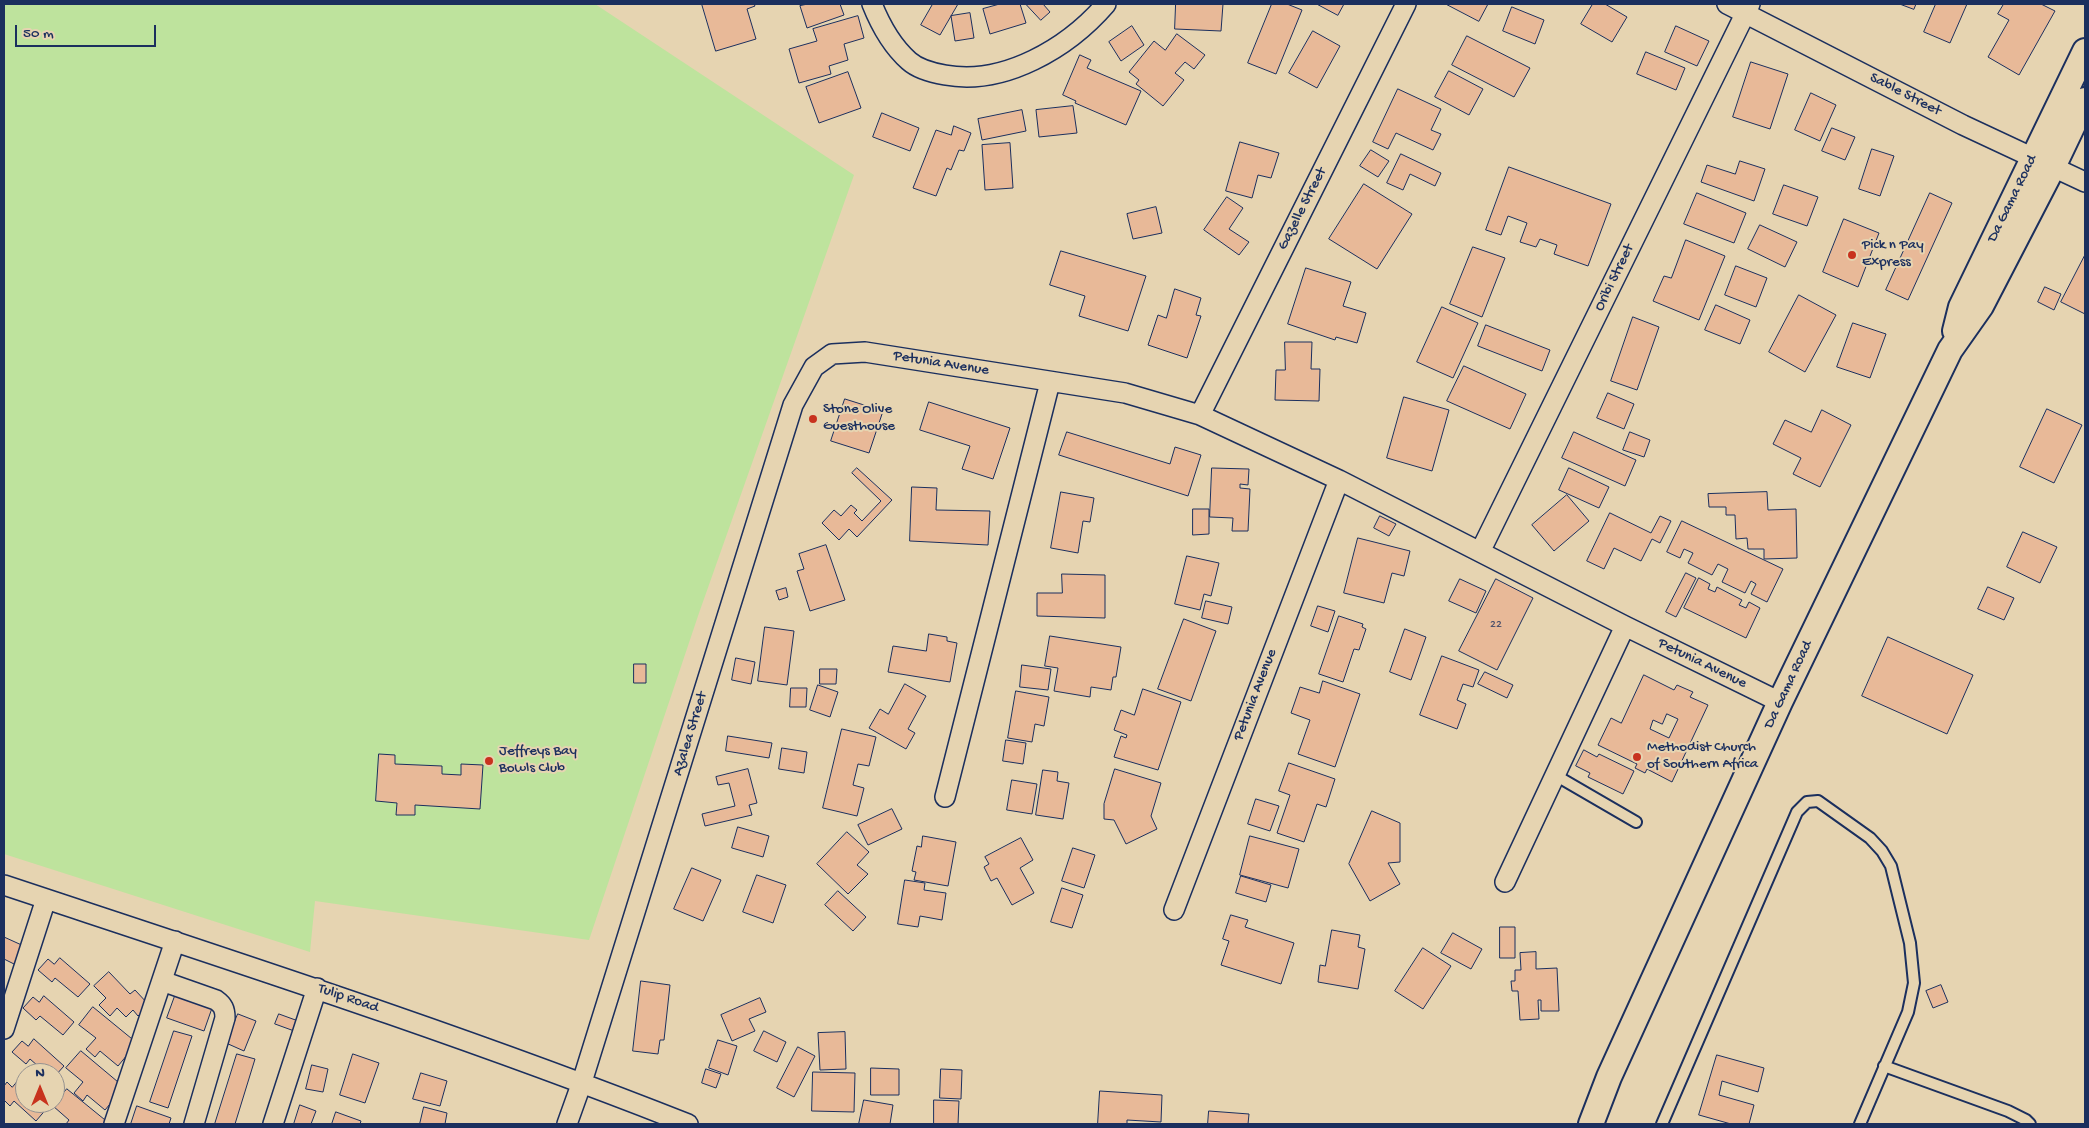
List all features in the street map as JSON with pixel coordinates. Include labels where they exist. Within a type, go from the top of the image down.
[{"type":"street","points":[[872,4],[887,36],[910,62],[934,73],[962,78],[999,73],[1036,59],[1072,36],[1106,4]]},
{"type":"street","name":"Gazelle Street","points":[[1200,415],[1406,4]]},
{"type":"street","name":"Sable Street","points":[[1727,4],[1748,8],[2043,163],[2085,182]]},
{"type":"street","name":"Oribi Street","points":[[1480,552],[1748,8]]},
{"type":"street","name":"Da Gama Road","points":[[1591,1124],[1609,1077],[1780,702],[1950,350],[1981,306],[2043,163],[2085,51]]},
{"type":"street","name":"Da Gama Road","points":[[2043,163],[2085,100]]},
{"type":"street","name":"Petunia Avenue","points":[[832,354],[865,352],[1125,393],[1200,415],[1339,480],[1625,626],[1780,702]]},
{"type":"street","name":"Azalea Street","points":[[567,1124],[582,1082],[793,405],[814,367],[832,354]]},
{"type":"street","points":[[945,797],[1050,382]]},
{"type":"street","name":"Petunia Avenue","points":[[1174,910],[1339,480]]},
{"type":"street","points":[[1505,882],[1625,626]]},
{"type":"street","name":"Tulip Road","points":[[4,885],[317,988],[582,1082],[688,1124]]},
{"type":"street","points":[[4,1029],[46,899]]},
{"type":"street","points":[[114,1124],[175,941]]},
{"type":"street","points":[[162,981],[216,1000],[222,1004],[225,1011],[225,1018],[194,1124]]},
{"type":"street","points":[[273,1124],[317,988]]},
{"type":"street","name":"Da Gama Road","points":[[1574,1124],[1581,1112],[1609,1077]]},
{"type":"lane","points":[[1555,775],[1636,822]]},
{"type":"lane","points":[[1662,1124],[1797,812],[1807,802],[1818,801],[1870,838],[1882,851],[1891,866],[1910,943],[1914,983],[1908,1012],[1860,1124]]},
{"type":"lane","points":[[1884,1066],[2008,1111],[2030,1124]]},
{"type":"green space","points":[[4,4],[595,4],[854,175],[699,613],[589,940],[315,901],[310,952],[4,854]]},
{"type":"building","points":[[702,4],[754,4],[755,6],[747,9],[756,39],[716,51]]},
{"type":"building","points":[[808,4],[840,4],[844,15],[807,28],[800,6]]},
{"type":"building","points":[[933,4],[958,4],[940,35],[921,25]]},
{"type":"building","points":[[1000,4],[1020,4],[1026,23],[990,34],[983,9]]},
{"type":"building","points":[[1026,4],[1043,4],[1050,12],[1041,20]]},
{"type":"building","points":[[1176,4],[1223,4],[1221,31],[1175,29]]},
{"type":"building","points":[[1272,4],[1287,4],[1302,10],[1276,74],[1248,63]]},
{"type":"building","points":[[1317,4],[1344,4],[1338,15]]},
{"type":"building","points":[[1446,4],[1488,4],[1479,21]]},
{"type":"building","points":[[1593,4],[1605,4],[1627,17],[1612,42],[1581,24]]},
{"type":"building","points":[[1900,4],[1916,4],[1914,9]]},
{"type":"building","points":[[1936,4],[1967,4],[1950,43],[1924,32]]},
{"type":"building","points":[[2004,4],[2041,4],[2055,11],[2019,75],[1988,57],[2009,20],[1998,14]]},
{"type":"building","points":[[1512,7],[1544,20],[1535,44],[1503,31]]},
{"type":"building","points":[[970,13],[974,38],[955,41],[951,16]]},
{"type":"building","points":[[858,16],[864,38],[844,44],[848,60],[829,66],[831,74],[799,83],[789,49],[817,41],[813,29]]},
{"type":"building","points":[[1132,26],[1144,45],[1121,61],[1109,42]]},
{"type":"building","points":[[1676,26],[1709,41],[1697,66],[1665,52]]},
{"type":"building","points":[[1313,31],[1340,46],[1317,88],[1289,73]]},
{"type":"building","points":[[1177,34],[1205,55],[1194,69],[1185,62],[1175,73],[1184,80],[1163,106],[1136,84],[1139,80],[1129,72],[1154,41],[1165,50]]},
{"type":"building","points":[[1467,36],[1530,68],[1514,97],[1452,65]]},
{"type":"building","points":[[1646,52],[1685,68],[1676,90],[1637,74]]},
{"type":"building","points":[[1080,55],[1091,60],[1087,68],[1141,91],[1126,125],[1075,103],[1076,101],[1063,95]]},
{"type":"building","points":[[1751,62],[1788,74],[1770,129],[1733,117]]},
{"type":"building","points":[[1449,71],[1483,89],[1469,115],[1435,97]]},
{"type":"building","points":[[848,72],[861,108],[819,123],[806,87]]},
{"type":"building","points":[[1398,89],[1441,109],[1431,130],[1441,134],[1433,150],[1396,133],[1388,149],[1373,142]]},
{"type":"building","points":[[1811,93],[1836,105],[1820,141],[1795,130]]},
{"type":"building","points":[[1073,106],[1077,133],[1039,137],[1036,110]]},
{"type":"building","points":[[1022,110],[1026,131],[982,140],[978,119]]},
{"type":"building","points":[[882,113],[919,128],[910,151],[873,137]]},
{"type":"building","points":[[954,126],[971,133],[964,151],[959,150],[951,170],[947,168],[936,196],[913,188],[936,130],[951,135]]},
{"type":"building","points":[[1832,128],[1855,137],[1845,160],[1822,151]]},
{"type":"building","points":[[1240,142],[1279,153],[1271,178],[1258,175],[1252,198],[1226,191]]},
{"type":"building","points":[[1010,143],[1013,188],[985,190],[982,145]]},
{"type":"building","points":[[1872,149],[1894,156],[1880,196],[1859,189]]},
{"type":"building","points":[[1371,150],[1389,161],[1378,177],[1360,166]]},
{"type":"building","points":[[1401,154],[1441,173],[1435,186],[1410,174],[1403,190],[1387,183]]},
{"type":"building","points":[[1740,161],[1765,169],[1754,201],[1701,182],[1707,165],[1735,174]]},
{"type":"building","points":[[1509,167],[1611,204],[1588,266],[1554,254],[1557,245],[1540,239],[1536,247],[1520,242],[1527,223],[1508,216],[1501,235],[1486,230]]},
{"type":"building","points":[[1364,184],[1412,214],[1377,269],[1329,239]]},
{"type":"building","points":[[1784,185],[1818,197],[1807,226],[1773,214]]},
{"type":"building","points":[[1697,193],[1746,213],[1734,243],[1684,224]]},
{"type":"building","points":[[1930,193],[1952,203],[1908,300],[1886,290]]},
{"type":"building","points":[[1227,197],[1243,208],[1229,229],[1249,242],[1239,255],[1204,230]]},
{"type":"building","points":[[1156,207],[1162,233],[1133,239],[1127,214]]},
{"type":"building","points":[[1844,219],[1879,233],[1858,287],[1823,272]]},
{"type":"building","points":[[1760,225],[1797,242],[1785,267],[1748,249]]},
{"type":"building","points":[[1686,240],[1725,256],[1699,320],[1653,301],[1664,276],[1671,278]]},
{"type":"building","points":[[1473,247],[1505,258],[1482,317],[1450,304]]},
{"type":"building","points":[[1061,251],[1146,276],[1128,331],[1079,316],[1085,296],[1050,285]]},
{"type":"building","points":[[2085,255],[2085,314],[2061,302]]},
{"type":"building","points":[[1736,266],[1767,278],[1756,307],[1725,295]]},
{"type":"building","points":[[1306,268],[1351,282],[1343,306],[1366,313],[1357,343],[1336,337],[1335,340],[1288,324]]},
{"type":"building","points":[[2045,287],[2061,294],[2054,310],[2038,302]]},
{"type":"building","points":[[1175,289],[1201,298],[1196,315],[1201,316],[1187,358],[1148,345],[1158,315],[1166,318]]},
{"type":"building","points":[[1799,295],[1836,315],[1805,372],[1769,352]]},
{"type":"building","points":[[1716,305],[1750,320],[1740,344],[1705,330]]},
{"type":"building","points":[[1442,307],[1478,323],[1453,378],[1417,362]]},
{"type":"building","points":[[1633,317],[1659,327],[1637,390],[1611,381]]},
{"type":"building","points":[[1853,323],[1886,334],[1870,378],[1837,367]]},
{"type":"building","points":[[1486,325],[1550,350],[1542,371],[1478,346]]},
{"type":"building","points":[[1285,342],[1312,342],[1311,369],[1320,369],[1319,401],[1275,400],[1276,370],[1285,370]]},
{"type":"building","points":[[1464,366],[1526,394],[1510,429],[1447,401]]},
{"type":"building","points":[[1608,393],[1634,404],[1624,429],[1597,418]]},
{"type":"building","points":[[1404,397],[1449,410],[1432,471],[1387,458]]},
{"type":"building","points":[[845,399],[883,411],[869,453],[831,441]]},
{"type":"building","points":[[929,402],[1010,428],[993,479],[962,469],[970,446],[920,430]]},
{"type":"building","points":[[2047,409],[2082,425],[2054,483],[2020,467]]},
{"type":"building","points":[[1822,410],[1851,425],[1820,487],[1793,474],[1801,458],[1773,444],[1785,420],[1811,432]]},
{"type":"building","points":[[1067,432],[1170,464],[1175,447],[1201,455],[1188,496],[1059,455]]},
{"type":"building","points":[[1574,432],[1636,460],[1625,486],[1562,458]]},
{"type":"building","points":[[1630,432],[1650,440],[1644,457],[1623,450]]},
{"type":"building","points":[[857,468],[892,500],[857,537],[849,529],[839,540],[822,523],[834,510],[841,516],[851,505],[857,510],[854,513],[862,521],[881,501],[852,473]]},
{"type":"building","points":[[1212,468],[1249,469],[1248,485],[1240,484],[1240,488],[1250,489],[1248,531],[1232,531],[1233,518],[1210,517]]},
{"type":"building","points":[[1569,468],[1609,487],[1599,508],[1559,490]]},
{"type":"building","points":[[912,487],[937,488],[936,510],[990,511],[988,545],[910,541]]},
{"type":"building","points":[[1061,492],[1094,498],[1090,522],[1083,521],[1078,553],[1051,548]]},
{"type":"building","points":[[1767,492],[1768,510],[1796,509],[1797,558],[1764,559],[1764,549],[1748,549],[1747,538],[1736,539],[1735,515],[1726,515],[1726,507],[1709,507],[1708,494]]},
{"type":"building","points":[[1567,495],[1589,521],[1554,551],[1532,525]]},
{"type":"building","points":[[1193,509],[1209,509],[1209,534],[1193,535]]},
{"type":"building","points":[[1610,513],[1651,533],[1660,516],[1671,521],[1660,543],[1652,539],[1641,561],[1614,548],[1604,569],[1587,561]]},
{"type":"building","points":[[1380,516],[1396,524],[1389,536],[1374,528]]},
{"type":"building","points":[[1682,521],[1783,569],[1767,602],[1751,594],[1756,584],[1751,581],[1745,593],[1722,582],[1728,569],[1718,564],[1712,575],[1688,563],[1693,553],[1684,549],[1680,558],[1667,552]]},
{"type":"building","points":[[2023,532],[2057,547],[2040,583],[2007,567]]},
{"type":"building","points":[[1358,538],[1410,551],[1404,576],[1392,573],[1384,603],[1344,593]]},
{"type":"building","points":[[826,545],[845,600],[810,611],[797,571],[804,569],[799,554]]},
{"type":"building","points":[[1187,556],[1219,563],[1211,596],[1204,594],[1200,610],[1175,604]]},
{"type":"building","points":[[1686,573],[1696,578],[1676,617],[1666,612]]},
{"type":"building","points":[[1062,574],[1105,575],[1105,618],[1037,616],[1037,593],[1062,593]]},
{"type":"building","points":[[1699,578],[1710,584],[1708,589],[1715,592],[1717,587],[1742,600],[1739,605],[1746,608],[1749,602],[1760,608],[1746,638],[1684,608]]},
{"type":"building","points":[[1460,579],[1486,591],[1476,613],[1449,601]]},
{"type":"building","points":[[1496,579],[1533,598],[1497,670],[1459,651]]},
{"type":"building","points":[[1988,587],[2014,598],[2004,620],[1978,609]]},
{"type":"building","points":[[786,588],[788,597],[779,600],[776,591]]},
{"type":"building","points":[[1206,601],[1232,607],[1228,624],[1202,618]]},
{"type":"building","points":[[1318,606],[1335,611],[1328,632],[1311,626]]},
{"type":"building","points":[[1339,616],[1363,624],[1362,627],[1366,629],[1359,650],[1354,649],[1343,682],[1319,674]]},
{"type":"building","points":[[1184,619],[1216,631],[1191,701],[1158,689]]},
{"type":"building","points":[[765,627],[794,631],[787,685],[758,681]]},
{"type":"building","points":[[1405,629],[1426,637],[1411,680],[1390,672]]},
{"type":"building","points":[[929,634],[947,637],[947,641],[957,643],[950,682],[888,672],[893,646],[926,651]]},
{"type":"building","points":[[1050,636],[1121,647],[1116,677],[1113,677],[1111,690],[1091,687],[1090,697],[1054,691],[1058,668],[1045,666]]},
{"type":"building","points":[[1888,637],[1973,675],[1947,734],[1862,696]]},
{"type":"building","points":[[1442,656],[1479,670],[1473,687],[1463,684],[1457,700],[1466,704],[1457,729],[1420,715]]},
{"type":"building","points":[[736,658],[755,662],[751,684],[732,680]]},
{"type":"building","points":[[634,664],[646,664],[646,683],[634,683]]},
{"type":"building","points":[[1022,665],[1051,669],[1048,690],[1020,687]]},
{"type":"building","points":[[820,669],[837,669],[836,684],[820,684]]},
{"type":"building","points":[[1485,672],[1513,685],[1507,698],[1478,684]]},
{"type":"building","points":[[1644,675],[1674,690],[1677,685],[1693,692],[1690,697],[1708,705],[1672,782],[1647,769],[1645,773],[1635,768],[1637,764],[1598,745],[1611,718],[1621,723]],"holes":[[[1667,714],[1678,719],[1669,738],[1650,729],[1653,720],[1662,724]]]},
{"type":"building","points":[[1323,681],[1360,694],[1335,767],[1298,754],[1310,720],[1291,713],[1300,687],[1319,693]]},
{"type":"building","points":[[905,684],[926,696],[908,729],[915,733],[906,749],[869,728],[880,709],[888,714]]},
{"type":"building","points":[[818,685],[838,692],[830,717],[810,710]]},
{"type":"building","points":[[791,688],[807,688],[806,707],[790,707]]},
{"type":"building","points":[[1143,689],[1181,702],[1158,770],[1114,757],[1121,736],[1126,738],[1127,735],[1114,730],[1121,710],[1134,715]]},
{"type":"building","points":[[1016,691],[1049,697],[1044,726],[1035,724],[1032,742],[1008,738]]},
{"type":"building","points":[[842,729],[876,737],[869,766],[858,764],[853,785],[864,788],[857,816],[823,808]]},
{"type":"building","points":[[728,736],[772,743],[769,758],[726,751]]},
{"type":"building","points":[[1006,740],[1026,743],[1023,764],[1003,761]]},
{"type":"building","points":[[782,748],[807,752],[804,773],[779,769]]},
{"type":"building","points":[[1584,750],[1597,757],[1599,754],[1634,771],[1623,794],[1588,777],[1590,773],[1576,766]]},
{"type":"building","points":[[379,754],[395,755],[395,764],[442,766],[442,774],[461,775],[461,764],[483,765],[480,809],[415,805],[415,815],[396,815],[397,803],[376,801]]},
{"type":"building","points":[[1289,763],[1335,779],[1326,807],[1317,804],[1304,842],[1277,833],[1290,795],[1279,791]]},
{"type":"building","points":[[748,769],[757,803],[749,805],[752,815],[705,826],[702,814],[735,806],[729,783],[718,785],[716,777]]},
{"type":"building","points":[[1115,769],[1161,783],[1151,816],[1157,829],[1126,844],[1114,820],[1104,819],[1104,804]]},
{"type":"building","points":[[1043,770],[1058,772],[1057,781],[1069,783],[1063,819],[1036,815]]},
{"type":"building","points":[[1012,780],[1037,784],[1032,814],[1007,810]]},
{"type":"building","points":[[1256,799],[1279,806],[1270,831],[1248,824]]},
{"type":"building","points":[[892,809],[902,829],[868,845],[858,825]]},
{"type":"building","points":[[1372,811],[1400,823],[1400,862],[1388,863],[1400,884],[1370,901],[1349,864]]},
{"type":"building","points":[[738,827],[769,836],[763,857],[732,848]]},
{"type":"building","points":[[847,832],[869,852],[857,865],[868,874],[848,894],[817,864]]},
{"type":"building","points":[[923,836],[956,842],[948,886],[914,880],[916,872],[912,871],[917,846],[921,847]]},
{"type":"building","points":[[1250,836],[1299,849],[1288,888],[1240,875]]},
{"type":"building","points":[[1021,838],[1033,860],[1020,868],[1034,893],[1012,905],[997,878],[991,881],[984,867],[989,864],[985,857]]},
{"type":"building","points":[[1073,848],[1095,855],[1084,888],[1062,881]]},
{"type":"building","points":[[692,868],[721,880],[703,921],[674,909]]},
{"type":"building","points":[[757,875],[786,885],[773,923],[743,912]]},
{"type":"building","points":[[1241,876],[1271,885],[1266,902],[1236,893]]},
{"type":"building","points":[[905,880],[925,883],[924,890],[946,893],[942,920],[920,916],[918,927],[898,924]]},
{"type":"building","points":[[1062,888],[1083,895],[1072,928],[1051,922]]},
{"type":"building","points":[[838,891],[866,917],[853,931],[825,905]]},
{"type":"building","points":[[1231,915],[1248,920],[1245,927],[1294,943],[1281,984],[1221,965],[1229,941],[1223,939]]},
{"type":"building","points":[[1500,927],[1515,927],[1515,958],[1500,958]]},
{"type":"building","points":[[1332,930],[1360,935],[1358,947],[1365,949],[1358,989],[1318,982],[1320,965],[1325,966]]},
{"type":"building","points":[[1453,933],[1482,949],[1471,969],[1441,953]]},
{"type":"building","points":[[4,937],[26,947],[18,966],[4,959]]},
{"type":"building","points":[[1423,948],[1451,966],[1423,1009],[1395,991]]},
{"type":"building","points":[[1536,952],[1536,969],[1557,968],[1559,1011],[1541,1011],[1541,1000],[1538,1000],[1539,1019],[1520,1020],[1518,991],[1512,991],[1511,981],[1515,981],[1515,970],[1521,970],[1520,953]]},
{"type":"building","points":[[60,958],[90,984],[78,997],[55,978],[52,982],[38,970],[48,959],[54,964]]},
{"type":"building","points":[[109,972],[130,994],[135,990],[149,1005],[138,1016],[133,1010],[126,1017],[117,1008],[110,1016],[99,1005],[106,998],[94,986]]},
{"type":"building","points":[[641,981],[670,985],[664,1040],[660,1040],[658,1054],[633,1051]]},
{"type":"building","points":[[1941,985],[1948,1002],[1933,1008],[1926,991]]},
{"type":"building","points":[[44,996],[74,1022],[63,1035],[40,1016],[36,1020],[23,1008],[33,997],[39,1002]]},
{"type":"building","points":[[175,996],[212,1008],[204,1031],[167,1018]]},
{"type":"building","points":[[760,998],[766,1012],[749,1019],[755,1031],[732,1041],[721,1015]]},
{"type":"building","points":[[93,1007],[137,1043],[118,1066],[100,1051],[95,1057],[86,1049],[96,1038],[79,1025]]},
{"type":"building","points":[[238,1014],[256,1021],[244,1051],[226,1043]]},
{"type":"building","points":[[279,1014],[301,1022],[297,1032],[275,1024]]},
{"type":"building","points":[[174,1031],[192,1036],[168,1108],[150,1102]]},
{"type":"building","points":[[764,1031],[786,1042],[777,1062],[754,1051]]},
{"type":"building","points":[[845,1032],[846,1069],[820,1070],[818,1033]]},
{"type":"building","points":[[34,1039],[61,1063],[35,1063],[30,1059],[25,1063],[12,1052],[22,1041],[28,1046]]},
{"type":"building","points":[[718,1040],[737,1046],[728,1075],[709,1068]]},
{"type":"building","points":[[798,1047],[815,1056],[794,1097],[777,1088]]},
{"type":"building","points":[[81,1051],[124,1087],[105,1110],[87,1095],[83,1101],[74,1093],[83,1082],[66,1068]]},
{"type":"building","points":[[237,1054],[255,1059],[235,1124],[215,1124]]},
{"type":"building","points":[[353,1054],[379,1063],[365,1103],[340,1095]]},
{"type":"building","points":[[1717,1055],[1764,1068],[1758,1092],[1722,1081],[1719,1095],[1754,1105],[1749,1124],[1731,1124],[1699,1115]]},
{"type":"building","points":[[312,1065],[328,1069],[323,1092],[306,1089]]},
{"type":"building","points":[[871,1068],[899,1069],[899,1095],[871,1095]]},
{"type":"building","points":[[706,1069],[721,1074],[716,1088],[702,1083]]},
{"type":"building","points":[[941,1069],[962,1070],[961,1099],[940,1098]]},
{"type":"building","points":[[813,1072],[855,1073],[854,1112],[812,1111]]},
{"type":"building","points":[[421,1073],[447,1081],[440,1106],[413,1099]]},
{"type":"building","points":[[7,1082],[12,1087],[15,1084],[15,1102],[10,1106],[4,1100],[4,1086]]},
{"type":"building","points":[[67,1089],[110,1124],[66,1124],[69,1120],[61,1113],[65,1113],[65,1091]]},
{"type":"building","points":[[1100,1091],[1162,1095],[1161,1122],[1127,1120],[1127,1124],[1098,1124]]},
{"type":"building","points":[[864,1100],[893,1105],[890,1124],[859,1124]]},
{"type":"building","points":[[934,1100],[959,1101],[958,1124],[934,1124]]},
{"type":"building","points":[[300,1105],[316,1111],[311,1124],[294,1124]]},
{"type":"building","points":[[137,1106],[171,1118],[169,1124],[131,1124]]},
{"type":"building","points":[[424,1107],[447,1113],[445,1124],[420,1124]]},
{"type":"building","points":[[1209,1111],[1249,1114],[1248,1124],[1208,1124]]},
{"type":"building","points":[[336,1112],[361,1121],[360,1124],[332,1124]]},
{"type":"building","points":[[27,1113],[43,1113],[36,1121]]},
{"type":"place","name":"Pick n Pay Express","points":[[1852,255]]},
{"type":"place","name":"Stone Olive Guesthouse","points":[[813,419]]},
{"type":"place","name":"Methodist Church of Southern Africa","points":[[1637,757]]},
{"type":"place","name":"Jeffreys Bay Bowls Club","points":[[489,761]]}]
